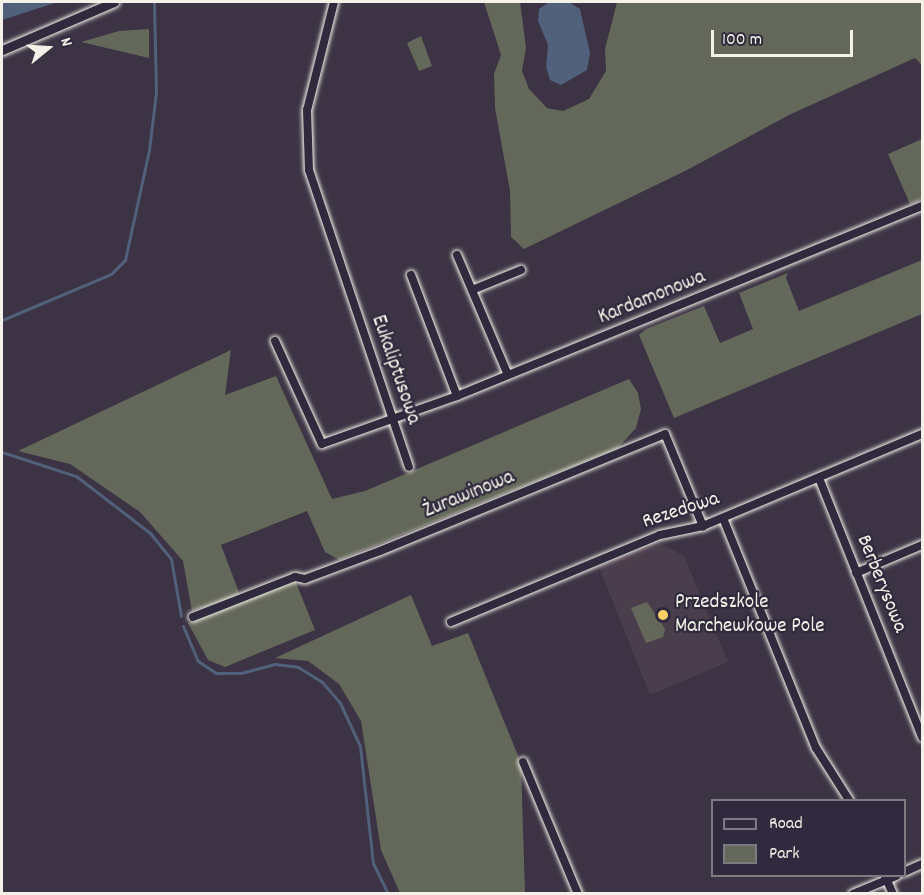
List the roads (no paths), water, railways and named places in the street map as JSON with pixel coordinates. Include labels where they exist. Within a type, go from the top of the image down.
[{"type":"street","points":[[2,50],[114,2]]},
{"type":"street","name":"Eukaliptusowa","points":[[334,2],[305,128],[309,170],[410,467]]},
{"type":"street","name":"Kardamonowa","points":[[275,341],[322,444],[457,396],[922,206]]},
{"type":"street","points":[[457,255],[508,375]]},
{"type":"street","points":[[472,290],[521,270]]},
{"type":"street","points":[[411,275],[457,396]]},
{"type":"street","name":"Żurawinowa","points":[[193,617],[295,577],[305,579],[380,551],[665,434],[703,526]]},
{"type":"street","name":"Rezedowa","points":[[451,622],[660,535],[703,526],[922,434]]},
{"type":"street","name":"Berberysowa","points":[[819,478],[922,736]]},
{"type":"street","points":[[723,518],[816,748],[848,799]]},
{"type":"street","points":[[856,573],[922,545]]},
{"type":"street","points":[[523,762],[578,894]]},
{"type":"street","points":[[906,871],[922,864]]},
{"type":"street","points":[[853,894],[886,878],[892,894]]},
{"type":"water","points":[[2,2],[58,2],[2,20]]},
{"type":"water","points":[[549,2],[569,2],[580,9],[590,53],[587,70],[561,85],[550,80],[546,67],[548,45],[538,21],[539,9]]},
{"type":"waterway","points":[[2,320],[111,274],[125,260],[149,150],[156,92],[154,2]]},
{"type":"waterway","points":[[2,452],[76,476],[150,533],[171,559],[181,616]]},
{"type":"waterway","points":[[183,626],[198,661],[216,673],[241,673],[275,664],[298,667],[322,682],[340,703],[360,746],[373,863],[388,894]]},
{"type":"place","name":"Przedszkole Marchewkowe Pole","points":[[663,615]]}]
